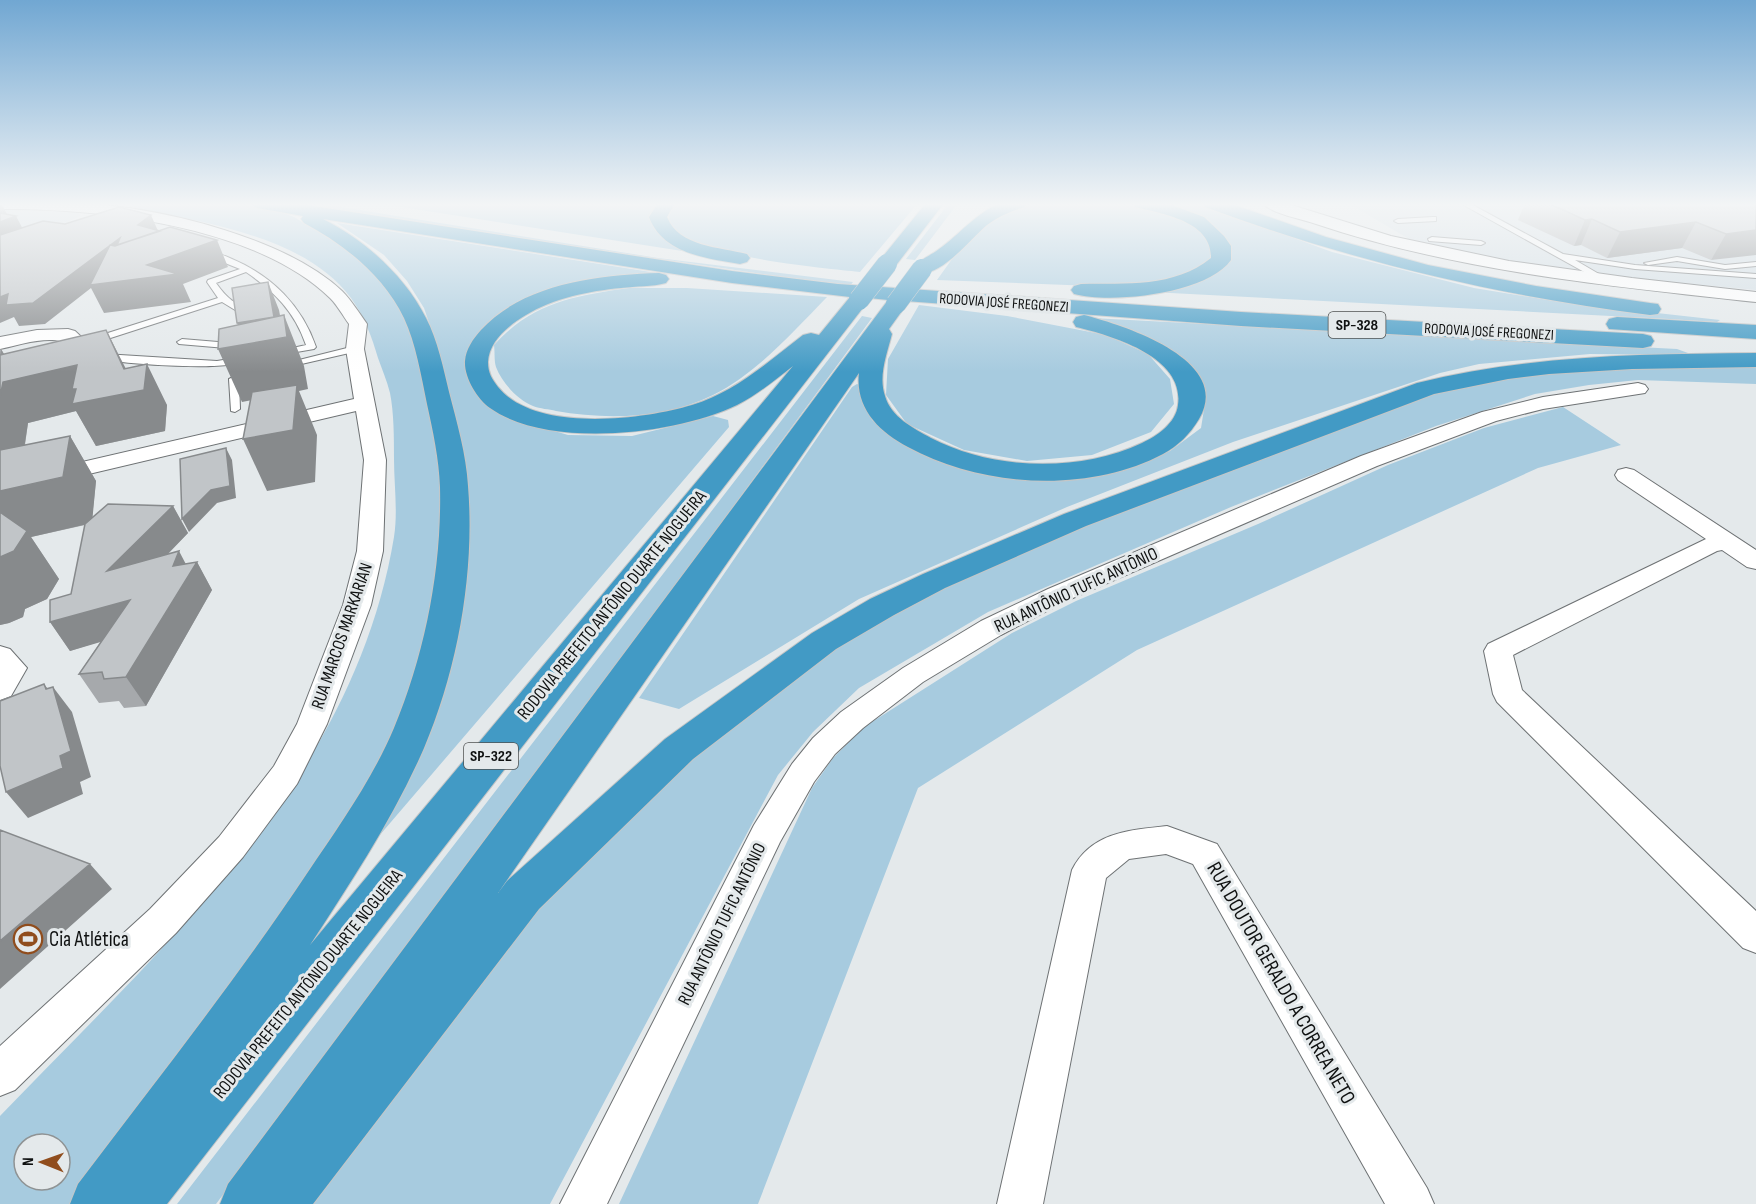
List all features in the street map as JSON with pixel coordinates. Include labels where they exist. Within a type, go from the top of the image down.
[{"type":"highway","points":[[98,1204],[285,946],[348,848],[397,762],[420,708],[451,581],[454,486],[435,380],[415,317],[399,293],[367,259]]},
{"type":"highway","name":"RODOVIA JOSÉ FREGONEZI","points":[[617,259],[864,299],[958,300],[1241,319],[1756,347]]},
{"type":"highway","name":"RODOVIA JOSÉ FREGONEZI","points":[[699,259],[864,299],[1012,290],[1756,332]]},
{"type":"highway","points":[[751,259],[767,262],[864,299]]},
{"type":"highway","name":"RODOVIA PREFEITO ANTÔNIO DUARTE NOGUEIRA","points":[[248,1204],[891,259]]},
{"type":"highway","name":"RODOVIA PREFEITO ANTÔNIO DUARTE NOGUEIRA","points":[[131,1204],[864,299],[922,268],[929,259]]},
{"type":"highway","points":[[922,268],[935,259]]},
{"type":"highway","points":[[1012,290],[1104,289],[1167,285],[1203,274],[1221,259]]},
{"type":"highway","points":[[1378,259],[1450,278],[1605,304],[1756,319]]},
{"type":"highway","points":[[672,279],[864,299],[737,395],[693,413],[654,422],[592,427],[565,425],[529,417],[502,405],[493,397],[480,379],[477,370],[478,351],[488,335],[505,319],[541,300],[585,287],[628,281],[672,279]]},
{"type":"highway","points":[[864,299],[870,380],[876,407],[882,416],[902,433],[946,456],[1019,470],[1060,470],[1103,466],[1137,455],[1158,445],[1173,434],[1187,417],[1193,397],[1187,381],[1168,359],[1142,341],[1077,320],[958,300]]},
{"type":"highway","points":[[278,1204],[524,895],[679,749],[824,641],[882,607],[934,581],[1075,520],[1426,388],[1475,376],[1552,365],[1596,362],[1756,360]]},
{"type":"street","name":"RUA MARCOS MARKARIAN","points":[[0,1075],[163,921],[231,847],[286,775],[312,724],[357,605],[370,551],[375,460],[356,349],[358,324],[334,293],[286,259]]},
{"type":"street","points":[[1471,259],[1609,282],[1756,297]]},
{"type":"street","points":[[0,343],[37,336],[68,336],[81,345],[74,359],[57,368],[0,388]]},
{"type":"street","name":"RUA ANTÔNIO TUFIC ANTÔNIO","points":[[583,1204],[766,835],[803,773],[824,746],[852,720],[913,675],[991,628],[1057,595],[1369,461],[1489,416],[1543,403],[1638,389]]},
{"type":"street","points":[[0,488],[366,402]]},
{"type":"street","points":[[1626,475],[1756,561]]},
{"type":"street","points":[[1727,541],[1708,546],[1498,651],[1508,694],[1756,936]]},
{"type":"street","points":[[0,656],[12,668],[0,689]]},
{"type":"street","name":"RUA DOUTOR GERALDO A CORREA NETO","points":[[1020,1204],[1090,870],[1120,846],[1167,840],[1205,854],[1411,1204]]},
{"type":"lane","points":[[226,259],[270,285],[288,303],[302,322],[311,347],[266,356]]},
{"type":"lane","points":[[1569,259],[1609,282]]},
{"type":"lane","points":[[1583,259],[1625,266],[1756,276]]},
{"type":"lane","points":[[1625,266],[1676,259]]},
{"type":"lane","points":[[1678,259],[1725,267],[1756,264]]},
{"type":"lane","points":[[1725,267],[1736,275]]},
{"type":"lane","points":[[245,270],[211,282],[223,299],[243,311],[265,307]]},
{"type":"lane","points":[[81,345],[223,299]]},
{"type":"lane","points":[[277,305],[288,303]]},
{"type":"lane","points":[[182,342],[230,346],[232,362]]},
{"type":"lane","points":[[276,367],[356,349]]},
{"type":"lane","points":[[104,357],[217,364],[255,358]]},
{"type":"lane","points":[[235,409],[234,379],[253,372]]},
{"type":"shaded area","points":[[307,259],[357,259],[394,295],[411,320],[443,451],[439,584],[404,709],[375,777],[79,1204],[0,1204],[0,1116],[124,989],[185,923],[242,855],[294,783],[338,706],[372,625],[394,537],[396,508],[394,434],[390,393],[367,327],[351,298],[331,277]]},
{"type":"shaded area","points":[[388,259],[569,259],[670,275],[623,277],[523,301],[492,319],[474,340],[467,358],[470,384],[482,399],[507,417],[568,435],[632,436],[713,416],[728,420],[729,427],[373,843],[468,519],[464,456],[439,352],[424,308],[407,281]]},
{"type":"shaded area","points":[[662,259],[853,282],[849,287]]},
{"type":"shaded area","points":[[763,259],[871,259],[860,272]]},
{"type":"shaded area","points":[[952,259],[1213,259],[1175,280],[1093,286],[937,280]]},
{"type":"shaded area","points":[[1222,259],[1360,259],[1474,288],[1567,303],[1720,320],[1717,322],[1132,291],[1221,270]]},
{"type":"shaded area","points":[[1501,259],[1756,259],[1756,290],[1587,274]]},
{"type":"shaded area","points":[[629,288],[687,288],[827,297],[788,338],[745,375],[713,395],[675,409],[636,415],[575,414],[533,406],[522,400],[506,385],[496,367],[494,345],[524,319],[539,310],[572,298]]},
{"type":"shaded area","points":[[919,305],[1007,316],[1106,335],[1148,354],[1170,379],[1174,404],[1151,432],[1092,455],[1027,461],[964,450],[907,424],[886,395],[888,359]]},
{"type":"shaded area","points":[[862,316],[872,318],[405,952],[216,1204],[177,1204]]},
{"type":"shaded area","points":[[1092,318],[1677,349],[1688,353],[1683,355],[1590,354],[1479,364],[1440,373],[1233,442],[1067,507],[859,599],[679,709],[639,698],[852,387],[857,384],[862,386],[872,420],[907,445],[948,464],[1129,466],[1170,451],[1201,428],[1206,397],[1195,375],[1177,353],[1142,334]]},
{"type":"shaded area","points":[[1756,366],[1756,384],[1638,380],[1535,394],[1436,426],[1231,507],[988,612],[859,688],[813,732],[778,775],[550,1204],[310,1204],[499,954],[566,878],[639,803],[832,644],[961,575],[1415,396],[1527,371]]},
{"type":"shaded area","points":[[1563,407],[1621,445],[1538,468],[1137,650],[918,788],[758,1204],[619,1204],[812,788],[833,758],[864,727],[1012,633],[1076,601],[1258,524],[1388,465],[1484,428]]},
{"type":"building","points":[[0,259],[92,259],[33,303],[6,305],[8,294],[0,297]]},
{"type":"building","points":[[103,259],[163,259],[147,265],[178,274],[90,285]]},
{"type":"building","points":[[268,282],[274,317],[237,323],[232,288]]},
{"type":"building","points":[[284,315],[287,337],[218,349],[219,329]]},
{"type":"building","points":[[106,330],[124,369],[147,364],[144,390],[72,404],[76,389],[72,389],[77,365],[3,382],[0,397],[0,355]]},
{"type":"building","points":[[297,385],[293,430],[243,439],[252,392]]},
{"type":"building","points":[[70,436],[63,477],[0,491],[0,450]]},
{"type":"building","points":[[226,448],[230,486],[211,490],[182,519],[180,459]]},
{"type":"building","points":[[108,504],[173,506],[107,571],[179,551],[173,566],[197,562],[126,677],[104,679],[102,672],[79,674],[130,600],[50,622],[50,600],[71,594],[85,524]]},
{"type":"building","points":[[0,512],[27,531],[14,551],[0,557]]},
{"type":"building","points":[[44,684],[46,689],[53,687],[71,751],[60,756],[63,768],[6,792],[0,766],[0,701]]},
{"type":"building","points":[[0,830],[90,864],[0,941]]},
{"type":"place","name":"Cia Atlética","points":[[28,939]]}]
